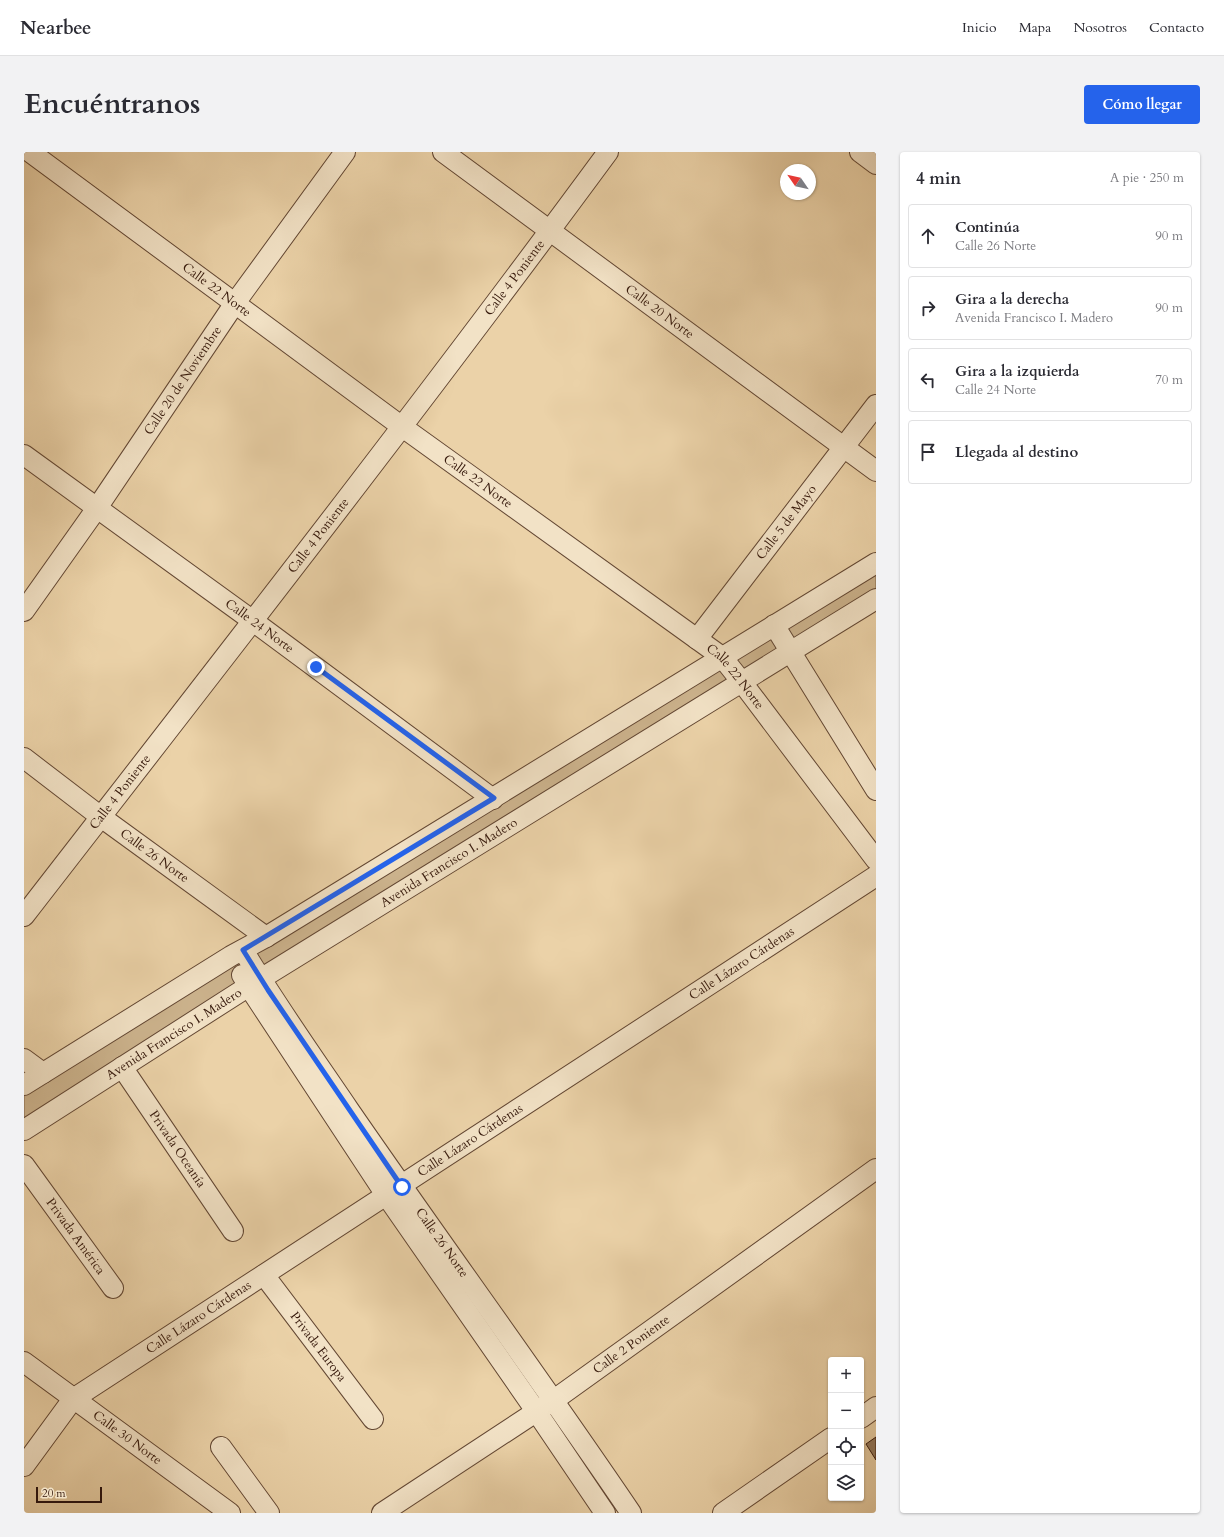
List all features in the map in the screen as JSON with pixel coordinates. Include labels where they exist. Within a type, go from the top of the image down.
[{"type":"street","name":"Calle 22 Norte","points":[[30,152],[401,426],[722,657],[876,860]]},
{"type":"street","name":"Calle 20 de Noviembre","points":[[24,611],[97,508],[236,304],[345,152]]},
{"type":"street","name":"Calle 20 Norte","points":[[443,152],[876,471]]},
{"type":"street","name":"Calle 4 Poniente","points":[[24,916],[253,621],[550,231],[608,152]]},
{"type":"street","points":[[860,152],[876,164]]},
{"type":"street","name":"Calle 5 de Mayo","points":[[697,639],[876,405]]},
{"type":"street","name":"Calle 24 Norte","points":[[24,455],[494,798]]},
{"type":"street","points":[[24,1085],[237,953],[266,937],[494,798],[876,563]]},
{"type":"street","name":"Avenida Francisco I. Madero","points":[[24,1130],[255,982],[876,599]]},
{"type":"street","points":[[774,625],[876,790]]},
{"type":"street","name":"Calle 26 Norte","points":[[24,758],[101,817],[266,937]]},
{"type":"street","name":"Calle Lázaro Cárdenas","points":[[24,1466],[73,1399],[876,876]]},
{"type":"street","name":"Calle 26 Norte","points":[[237,953],[605,1513]]},
{"type":"street","points":[[24,1059],[43,1073]]},
{"type":"street","name":"Privada Oceanía","points":[[122,1067],[232,1231]]},
{"type":"street","name":"Privada América","points":[[24,1165],[113,1288]]},
{"type":"street","name":"Calle 2 Poniente","points":[[382,1513],[536,1410],[554,1400],[876,1169]]},
{"type":"street","name":"Calle 26 Norte","points":[[394,1191],[554,1400],[630,1513]]},
{"type":"street","name":"Privada Europa","points":[[264,1275],[373,1419]]},
{"type":"street","name":"Calle 30 Norte","points":[[24,1362],[230,1513]]},
{"type":"street","points":[[864,1416],[876,1407]]},
{"type":"street","points":[[723,1513],[828,1440]]},
{"type":"street","points":[[221,1447],[269,1513]]},
{"type":"shaded area","points":[[876,564],[876,597],[24,1127],[24,1088]]},
{"type":"building","points":[[876,1437],[876,1460],[866,1444]]},
{"type":"route","points":[[316,667],[494,798],[243,950],[260,979],[402,1187]]}]
